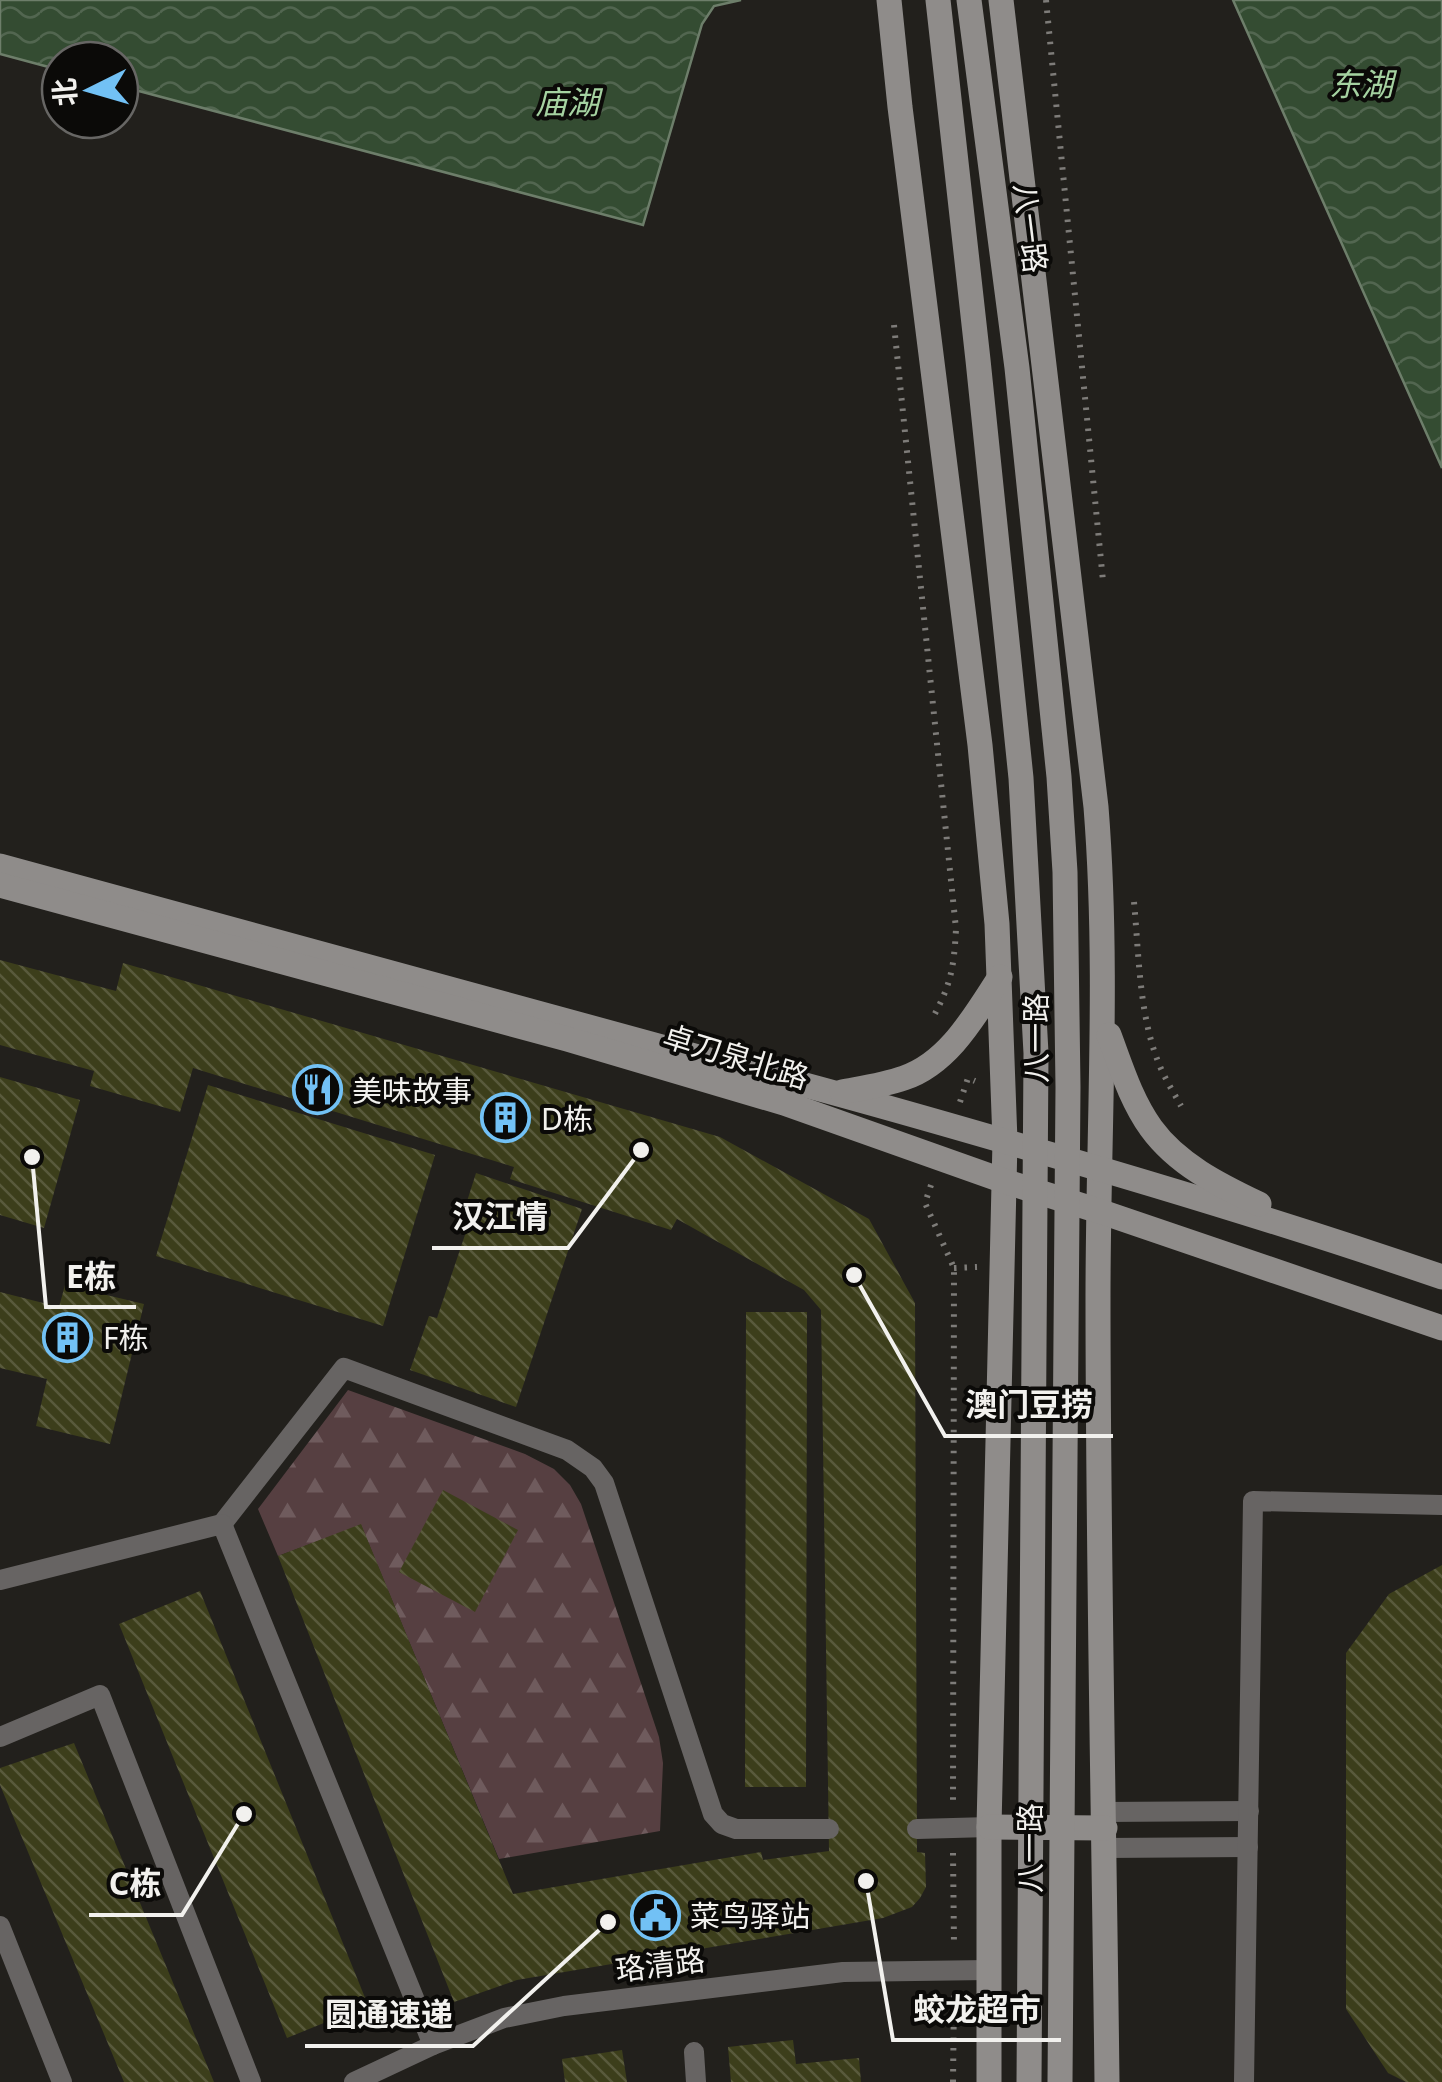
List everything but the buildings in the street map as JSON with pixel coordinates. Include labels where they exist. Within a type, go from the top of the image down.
[{"type":"main road","name":"八一路","points":[[889,0],[980,745],[1000,977],[1005,1141],[989,1827],[988,2082]]},
{"type":"main road","name":"八一路","points":[[938,0],[1021,778],[1034,1019],[1029,2082]]},
{"type":"main road","name":"八一路","points":[[969,0],[1016,368],[1065,872],[1068,1087],[1060,2082]]},
{"type":"main road","points":[[1001,0],[1096,807],[1103,916],[1098,1318],[1107,2082]]},
{"type":"main road","name":"卓刀泉北路","points":[[0,866],[1100,1167],[1442,1277]]},
{"type":"main road","name":"卓刀泉北路","points":[[0,884],[567,1039],[784,1103],[1442,1328]]},
{"type":"main road","points":[[840,1093],[907,1077],[928,1066],[961,1033],[1000,977]]},
{"type":"main road","points":[[1104,1022],[1128,1088],[1150,1128],[1169,1149],[1214,1181],[1336,1240]]},
{"type":"main road","points":[[989,1827],[1104,1829]]},
{"type":"lane","points":[[0,1580],[222,1524],[344,1368],[567,1450],[593,1468],[604,1484],[713,1814],[722,1824],[736,1830],[828,1829]]},
{"type":"lane","points":[[1244,2082],[1252,1502],[1442,1505]]},
{"type":"lane","points":[[222,1524],[433,2045]]},
{"type":"lane","points":[[0,1737],[100,1695],[250,2082]]},
{"type":"lane","points":[[1104,1829],[1248,1811]]},
{"type":"lane","points":[[917,1829],[989,1827]]},
{"type":"lane","points":[[1104,1829],[1248,1847]]},
{"type":"lane","points":[[0,1926],[62,2082]]},
{"type":"lane","name":"珞清路","points":[[354,2082],[433,2045],[504,2018],[564,2006],[843,1972],[988,1970]]},
{"type":"lane","points":[[694,2052],[696,2082]]},
{"type":"path","points":[[1046,0],[1104,596]]},
{"type":"path","points":[[893,316],[956,929],[954,966],[945,994],[924,1033]]},
{"type":"path","points":[[1133,893],[1144,1003],[1159,1064],[1180,1106]]},
{"type":"path","points":[[925,1204],[954,1268],[954,2082]]},
{"type":"green space","points":[[348,1390],[525,1454],[554,1469],[570,1485],[581,1504],[659,1737],[663,1763],[660,1831],[499,1859],[361,1525],[278,1556],[258,1509]]},
{"type":"water","name":"庙湖","points":[[0,0],[741,0],[714,6],[702,24],[643,225],[140,91],[140,40],[40,40],[40,65],[0,54]]},
{"type":"water","name":"东湖","points":[[1233,0],[1442,0],[1442,468]]},
{"type":"place","name":"美味故事","points":[[317,1090]]},
{"type":"place","name":"D栋","points":[[506,1118]]},
{"type":"place","name":"汉江情","points":[[641,1150]]},
{"type":"place","name":"E栋","points":[[32,1157]]},
{"type":"place","name":"澳门豆捞","points":[[854,1275]]},
{"type":"place","name":"F栋","points":[[68,1337]]},
{"type":"place","name":"C栋","points":[[244,1814]]},
{"type":"place","name":"蛟龙超市","points":[[866,1881]]},
{"type":"place","name":"菜鸟驿站","points":[[655,1915]]},
{"type":"place","name":"圆通速递","points":[[608,1922]]}]
